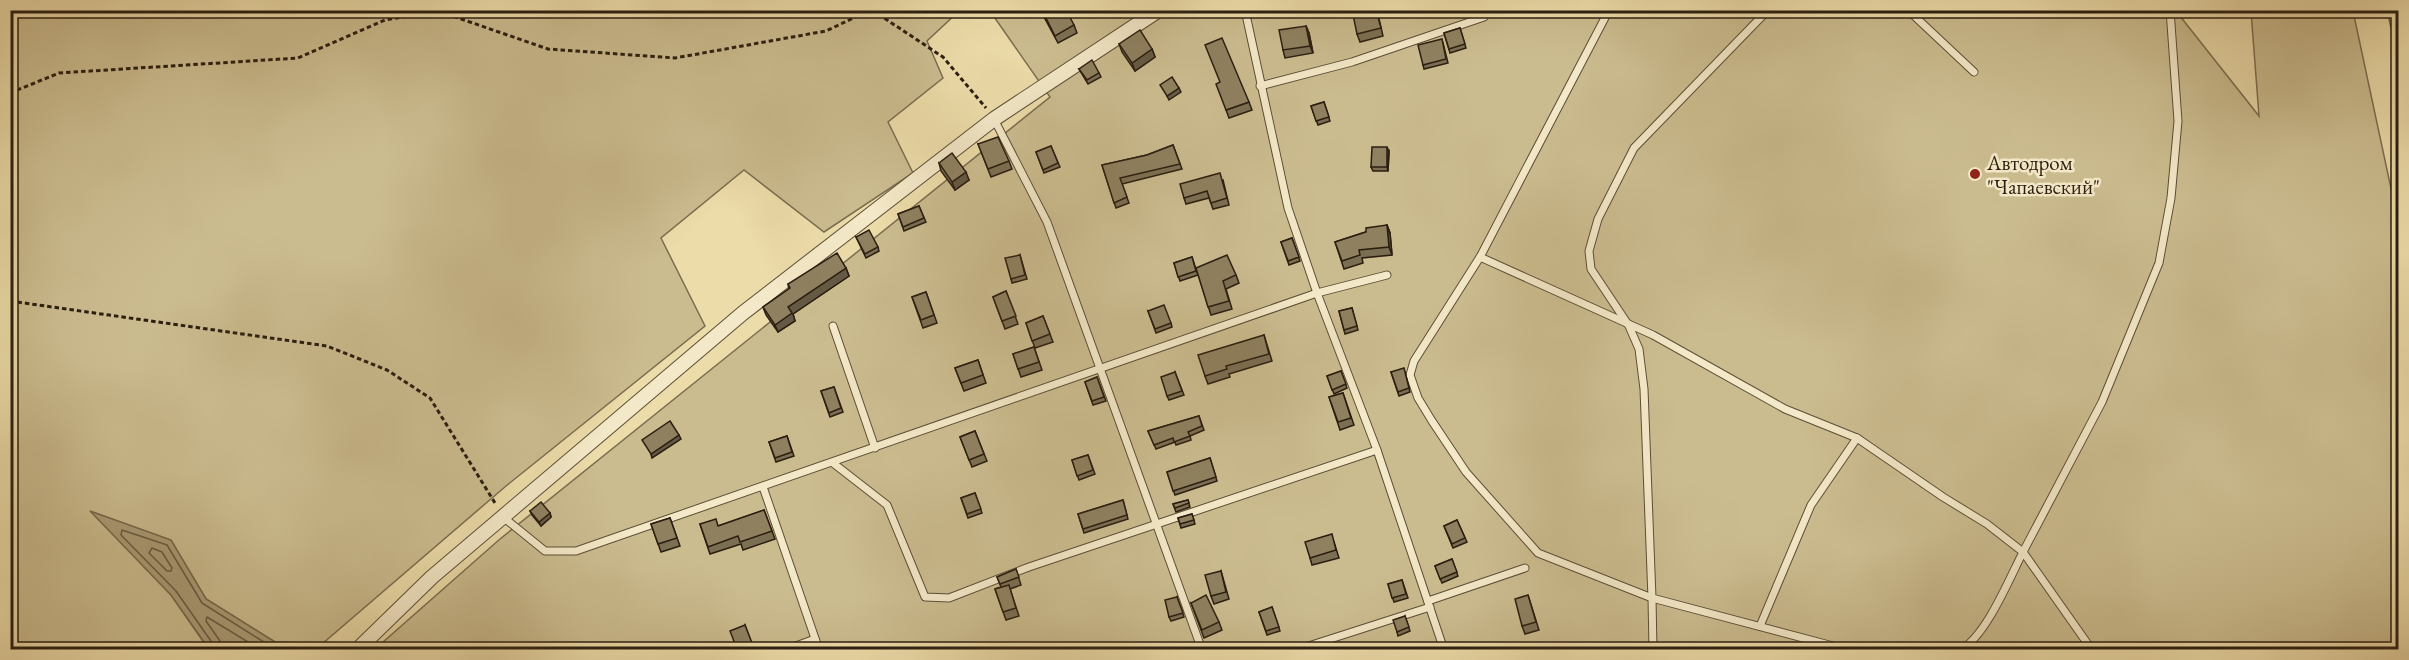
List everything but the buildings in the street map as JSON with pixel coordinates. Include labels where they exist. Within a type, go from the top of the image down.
[{"type":"street","points":[[357,650],[432,577],[743,313],[994,118],[1159,10]]},
{"type":"lane","points":[[1245,10],[1288,208],[1377,450],[1444,650]]},
{"type":"lane","points":[[1609,10],[1480,257],[1414,361],[1410,375],[1418,398],[1466,472],[1538,553],[1652,598],[1848,650]]},
{"type":"lane","points":[[1653,650],[1644,389],[1639,349],[1629,326],[1591,269],[1589,251],[1598,219],[1634,148],[1768,10]]},
{"type":"lane","points":[[1908,10],[1974,72]]},
{"type":"lane","points":[[1960,650],[1967,646],[1993,612],[2102,402],[2159,262],[2171,198],[2178,121],[2170,10]]},
{"type":"lane","points":[[1260,86],[1352,62],[1484,17]]},
{"type":"lane","points":[[994,118],[1047,222],[1102,368],[1202,650]]},
{"type":"lane","points":[[1480,257],[1653,335],[1785,410],[1857,438],[1943,498],[1987,524],[2023,552],[2092,650]]},
{"type":"lane","points":[[503,517],[545,551],[576,551],[1317,292],[1387,275]]},
{"type":"lane","points":[[833,326],[874,448]]},
{"type":"lane","points":[[1760,626],[1811,505],[1857,438]]},
{"type":"lane","points":[[833,463],[888,505],[925,597],[949,598],[1158,523],[1377,450]]},
{"type":"lane","points":[[763,487],[819,650]]},
{"type":"lane","points":[[1296,650],[1525,568]]},
{"type":"lane","points":[[785,650],[815,639]]},
{"type":"path","points":[[10,93],[59,73],[298,58],[385,20],[438,11],[548,49],[675,58],[826,31],[871,10],[943,57],[994,118]]},
{"type":"path","points":[[10,301],[327,346],[387,370],[430,398],[503,517]]},
{"type":"shaded area","points":[[10,11],[959,11],[927,41],[943,78],[888,122],[913,173],[824,232],[744,170],[661,238],[705,326],[506,486],[322,644],[275,642],[206,599],[171,540],[92,512],[171,595],[209,650],[11,649]]},
{"type":"shaded area","points":[[990,11],[2176,11],[2259,116],[2251,11],[2353,11],[2398,221],[2398,649],[374,650],[500,539],[1050,97]]},
{"type":"shaded area","points":[[2387,11],[2398,11],[2398,58]]},
{"type":"water","points":[[90,511],[171,540],[206,599],[275,642],[275,649],[209,649],[171,595]]},
{"type":"place","name":"Автодром \"Чапаевский\"","points":[[1975,174]]}]
